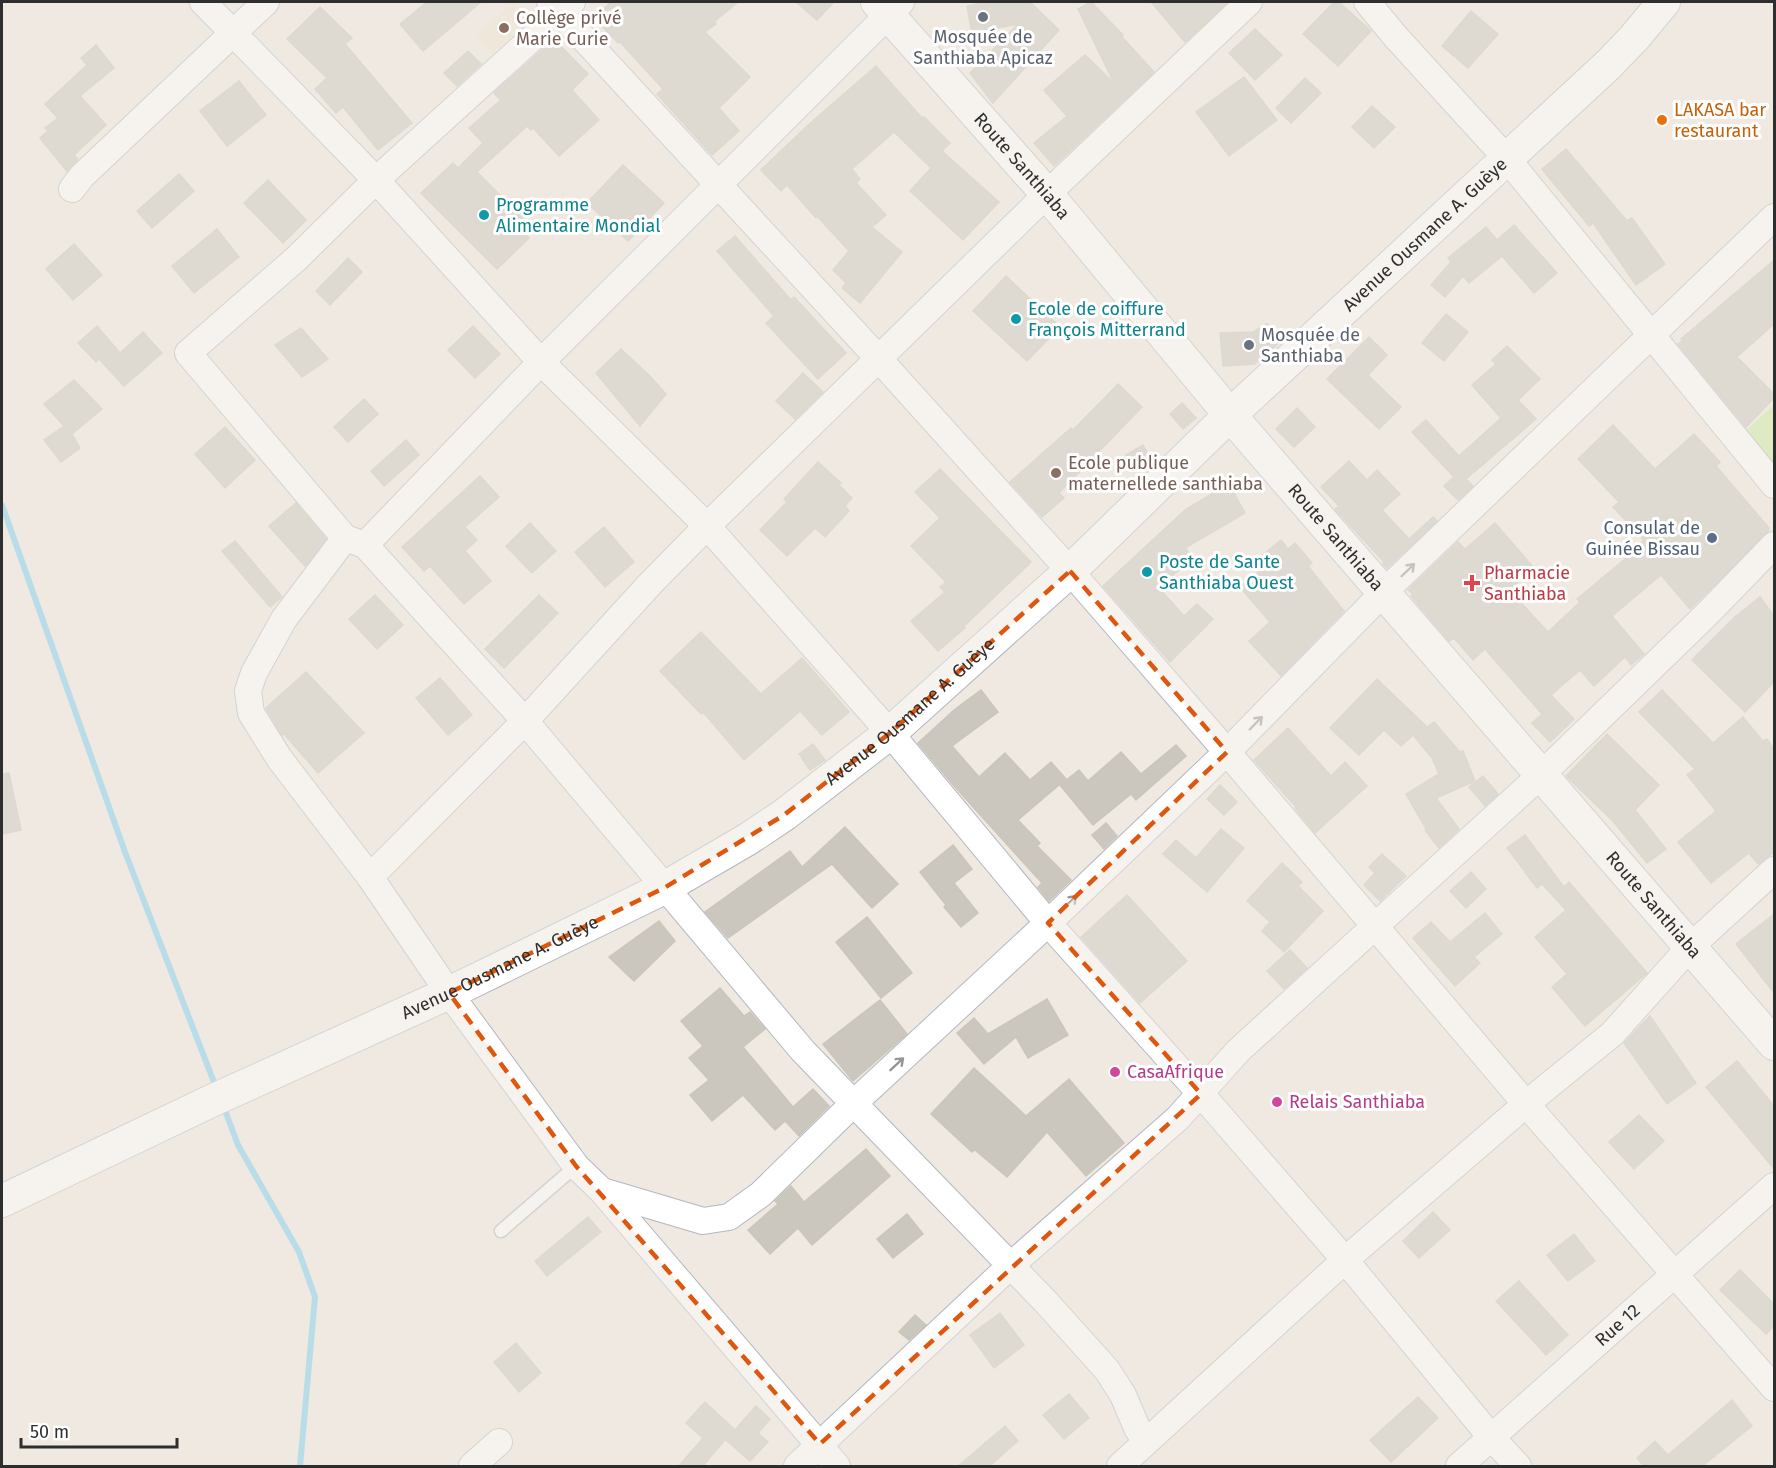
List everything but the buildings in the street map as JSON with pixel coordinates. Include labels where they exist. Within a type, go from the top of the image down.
[{"type":"street","points":[[203,2],[376,180],[541,362],[707,526],[890,733],[1048,923],[1345,1260],[1518,1467]]},
{"type":"street","points":[[72,189],[82,176],[266,2]]},
{"type":"street","points":[[370,877],[525,721],[650,584],[707,526],[1047,194],[1249,2]]},
{"type":"street","points":[[1367,2],[1508,160],[1774,485]]},
{"type":"street","name":"Avenue Ousmane A. Guèye","points":[[2,1201],[219,1098],[449,993],[664,888],[775,821],[890,733],[1070,571],[1230,415],[1608,65],[1664,2]]},
{"type":"street","points":[[1146,1442],[1137,1428],[1123,1395],[1107,1370],[1045,1301],[803,1052],[525,721],[355,541],[188,353],[296,259],[561,5],[719,186],[1070,571],[1526,1104],[1774,1389]]},
{"type":"street","points":[[837,1467],[820,1444],[602,1191],[576,1166],[449,993],[370,877],[279,758],[251,713],[248,691],[254,673],[284,619],[355,541],[719,186],[889,6]]},
{"type":"street","name":"Route Santhiaba","points":[[889,6],[1230,415],[1774,1044]]},
{"type":"street","points":[[602,1191],[703,1221],[729,1217],[761,1194],[854,1103],[1048,923],[1227,752],[1383,593],[1774,217]]},
{"type":"street","points":[[797,1467],[1010,1266],[1178,1118],[1238,1051],[1542,774],[1707,614],[1774,545]]},
{"type":"street","points":[[1119,1467],[1345,1260],[1526,1104],[1612,1034],[1690,946],[1774,870]]},
{"type":"street","name":"Rue 12","points":[[1459,1467],[1774,1186]]},
{"type":"street","points":[[472,1467],[499,1442]]},
{"type":"lane","points":[[501,1231],[576,1166]]},
{"type":"highlighted area","points":[[1070,571],[1227,752],[1048,923],[1201,1094],[820,1444],[576,1166],[449,993],[664,888],[784,815],[890,733]]},
{"type":"shaded area","name":"Collège privé Marie Curie","points":[[515,2],[531,21],[492,54],[476,35]]},
{"type":"green space","points":[[1774,405],[1774,468],[1743,433]]},
{"type":"waterway","points":[[2,505],[125,852],[217,1090]]},
{"type":"waterway","points":[[223,1105],[238,1145],[299,1252],[315,1297],[300,1466]]},
{"type":"place","name":"Mosquée de Santhiaba Apicaz","points":[[983,17]]},
{"type":"place","name":"Collège privé Marie Curie","points":[[504,28]]},
{"type":"place","name":"LAKASA bar restaurant","points":[[1662,120]]},
{"type":"place","name":"Programme Alimentaire Mondial","points":[[484,215]]},
{"type":"place","name":"Ecole de coiffure François Mitterrand","points":[[1016,319]]},
{"type":"place","name":"Mosquée de Santhiaba","points":[[1249,345]]},
{"type":"place","name":"Ecole publique maternellede santhiaba","points":[[1056,473]]},
{"type":"place","name":"Consulat de Guinée Bissau","points":[[1712,538]]},
{"type":"place","name":"Poste de Sante Santhiaba Ouest","points":[[1147,572]]},
{"type":"place","name":"Pharmacie Santhiaba","points":[[1472,583]]},
{"type":"place","name":"CasaAfrique","points":[[1115,1072]]},
{"type":"place","name":"Relais Santhiaba","points":[[1277,1102]]}]
